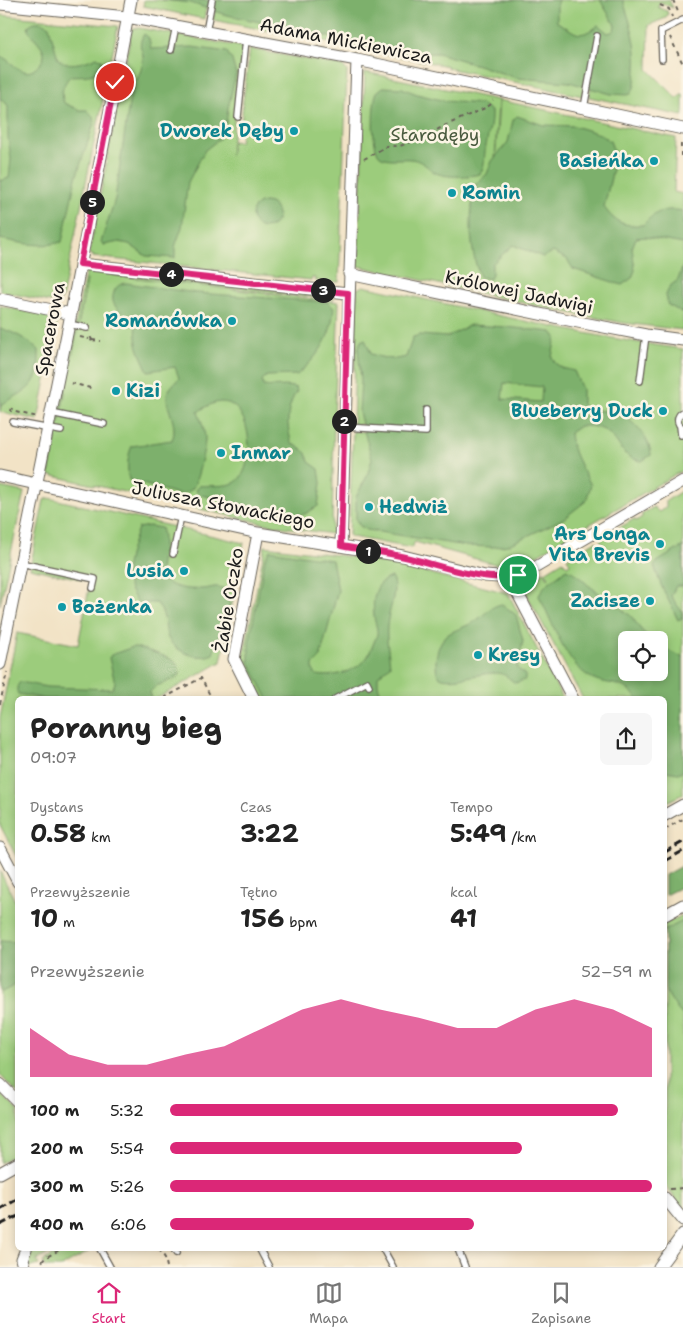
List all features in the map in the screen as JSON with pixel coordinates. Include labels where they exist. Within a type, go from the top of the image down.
[{"type":"street","name":"Spacerowa","points":[[4,666],[44,428],[51,413],[131,0]]},
{"type":"street","name":"Adama Mickiewicza","points":[[0,4],[128,16],[357,60],[584,108],[682,133]]},
{"type":"street","points":[[341,546],[357,60]]},
{"type":"street","points":[[80,264],[348,293]]},
{"type":"street","name":"Królowej Jadwigi","points":[[349,274],[646,335],[683,340]]},
{"type":"street","points":[[0,299],[70,319]]},
{"type":"street","name":"Juliusza Słowackiego","points":[[0,476],[258,532],[403,556],[485,576],[512,577]]},
{"type":"street","points":[[571,696],[517,592],[512,577],[536,567],[683,481]]},
{"type":"street","name":"Żabie Oczko","points":[[252,696],[234,659],[258,532]]},
{"type":"street","points":[[667,814],[683,805]]},
{"type":"street","points":[[0,848],[15,876]]},
{"type":"street","points":[[667,914],[683,905]]},
{"type":"street","points":[[0,1084],[15,1099]]},
{"type":"street","points":[[0,1173],[15,1165]]},
{"type":"street","points":[[667,1200],[683,1220]]},
{"type":"street","points":[[659,1267],[683,1234]]},
{"type":"street","points":[[21,1266],[25,1251]]},
{"type":"lane","points":[[206,32],[212,0]]},
{"type":"lane","points":[[662,59],[661,31],[683,20]]},
{"type":"lane","points":[[171,50],[176,26]]},
{"type":"lane","points":[[584,108],[596,36]]},
{"type":"lane","points":[[238,117],[246,39]]},
{"type":"lane","points":[[70,319],[87,328]]},
{"type":"lane","points":[[640,381],[646,335]]},
{"type":"lane","points":[[681,435],[682,427],[677,420],[682,412],[683,405]]},
{"type":"lane","points":[[344,427],[426,432],[426,410]]},
{"type":"lane","points":[[51,413],[104,424]]},
{"type":"lane","points":[[13,422],[61,431]]},
{"type":"lane","points":[[174,554],[181,516]]},
{"type":"lane","points":[[20,563],[95,579],[93,588]]},
{"type":"lane","points":[[341,696],[367,682],[369,686]]},
{"type":"lane","points":[[101,1251],[110,1267]]},
{"type":"lane","points":[[261,1251],[270,1267]]},
{"type":"lane","points":[[384,1251],[393,1267]]},
{"type":"lane","points":[[459,1251],[466,1267]]},
{"type":"path","points":[[673,0],[683,20]]},
{"type":"path","points":[[660,5],[669,9],[678,27],[668,34],[683,64]]},
{"type":"path","points":[[360,162],[387,146],[400,146],[424,137],[485,108],[494,99]]},
{"type":"path","points":[[681,156],[682,133]]},
{"type":"path","points":[[80,338],[101,341]]},
{"type":"path","points":[[71,384],[94,389]]},
{"type":"path","points":[[12,408],[11,412],[41,417],[44,428]]},
{"type":"path","points":[[0,704],[4,666]]},
{"type":"path","points":[[168,696],[202,678],[211,696]]},
{"type":"path","points":[[667,828],[683,820]]},
{"type":"path","points":[[667,1190],[683,1188]]},
{"type":"path","points":[[39,1267],[42,1266],[41,1263],[45,1258],[57,1251]]},
{"type":"path","points":[[160,1251],[165,1258],[166,1267]]},
{"type":"green space","points":[[144,0],[208,0],[204,19],[143,6]]},
{"type":"green space","points":[[162,0],[559,0],[557,2],[557,22],[573,32],[581,34],[598,25],[608,33],[614,31],[615,25],[600,0],[623,0],[635,43],[635,83],[631,94],[627,95],[611,94],[569,82],[516,78],[438,53],[408,54],[223,14],[191,3]]},
{"type":"green space","points":[[217,0],[669,0],[673,8],[660,2],[658,7],[667,11],[666,18],[649,25],[648,69],[677,98],[683,94],[683,116],[589,97],[601,35],[594,33],[582,96],[447,68],[448,66],[213,20]]},
{"type":"green space","points":[[0,15],[118,26],[62,299],[55,303],[0,291]]},
{"type":"green space","points":[[35,22],[42,22],[49,26],[58,59],[62,62],[72,64],[97,57],[102,60],[102,66],[96,73],[70,76],[63,89],[64,103],[79,110],[87,110],[93,116],[94,123],[76,178],[62,242],[46,245],[0,239],[0,181],[9,178],[11,159],[8,137],[8,105],[0,99],[0,56],[24,71],[32,71],[38,66],[44,56],[44,51],[28,30],[29,25]]},
{"type":"green space","points":[[132,28],[243,47],[230,156],[232,141],[240,142],[250,49],[343,66],[347,71],[339,282],[315,281],[315,278],[311,280],[93,257],[93,255],[89,254]]},
{"type":"green space","points":[[144,34],[149,38],[151,49],[192,47],[227,52],[232,60],[236,74],[225,131],[218,140],[205,150],[188,182],[182,227],[175,247],[175,258],[146,256],[129,244],[119,242],[104,245],[101,242],[115,199],[130,97],[142,65],[143,56],[140,45]]},
{"type":"green space","points":[[365,72],[498,100],[493,197],[499,100],[676,138],[674,192],[683,194],[683,330],[624,323],[555,310],[358,266]]},
{"type":"green space","name":"Starodęby","points":[[383,87],[402,88],[445,101],[481,104],[491,111],[491,122],[483,169],[480,174],[450,176],[438,174],[415,160],[391,159],[380,156],[375,144],[373,115],[375,97],[377,92]]},
{"type":"green space","points":[[517,116],[543,125],[574,126],[600,134],[610,141],[616,157],[604,207],[616,220],[625,224],[636,225],[643,225],[652,216],[666,210],[683,211],[683,244],[645,237],[636,238],[632,248],[635,270],[632,278],[622,285],[573,269],[567,259],[553,252],[543,257],[513,245],[492,264],[490,279],[480,277],[476,266],[471,232],[475,185],[487,174],[492,161],[508,142],[513,120]]},
{"type":"green space","points":[[265,202],[274,206],[278,215],[274,224],[265,228],[256,224],[252,215],[256,206]]},
{"type":"green space","points":[[683,265],[683,313],[668,305],[666,295],[670,286],[678,280]]},
{"type":"green space","points":[[86,270],[334,296],[334,299],[112,275],[339,302],[332,534],[275,526],[49,475],[87,280],[48,474],[45,474]]},
{"type":"green space","points":[[126,283],[196,293],[327,302],[334,308],[330,329],[323,345],[297,375],[267,376],[262,380],[263,386],[288,386],[296,388],[297,391],[289,410],[289,430],[292,444],[304,450],[309,462],[319,469],[321,483],[318,506],[305,514],[290,516],[201,495],[196,491],[199,486],[234,483],[242,475],[247,461],[249,444],[246,427],[240,413],[230,404],[216,403],[198,412],[203,426],[205,443],[192,489],[178,494],[129,480],[128,463],[132,446],[172,440],[174,427],[167,395],[170,388],[179,378],[175,367],[148,371],[140,354],[134,323],[114,304],[115,290],[118,286]]},
{"type":"green space","points":[[363,286],[562,329],[683,349],[683,470],[532,558],[498,565],[415,542],[411,548],[352,537],[349,535],[353,431],[424,435],[422,429],[353,424],[357,289]]},
{"type":"green space","points":[[0,306],[52,317],[57,324],[38,420],[0,412]]},
{"type":"green space","points":[[470,325],[552,332],[556,337],[552,357],[555,363],[562,368],[574,371],[582,389],[582,404],[587,409],[623,413],[645,437],[651,455],[642,461],[629,457],[612,436],[604,430],[580,426],[570,433],[575,453],[591,485],[586,501],[563,519],[508,545],[494,547],[466,546],[367,530],[360,526],[356,520],[356,497],[367,476],[372,459],[359,413],[361,380],[358,349],[361,341],[365,339],[371,354],[396,359],[406,357],[413,337],[420,335],[447,337]],"holes":[[[504,383],[542,387],[541,402],[502,399]]]},
{"type":"green space","points":[[0,328],[21,337],[39,350],[39,362],[38,371],[32,384],[20,394],[2,404],[0,410]]},
{"type":"green space","points":[[0,487],[24,492],[0,605]]},
{"type":"green space","points":[[683,490],[683,794],[667,802],[667,696],[581,696],[523,584],[544,572],[548,578],[545,572],[563,561],[567,566],[570,564],[567,558],[596,541],[600,547],[603,545],[600,539],[609,534],[613,539],[611,533],[634,519],[636,521],[642,517],[642,514],[654,507],[659,512],[666,507],[666,501]]},
{"type":"green space","points":[[49,498],[244,543],[221,662],[161,696],[15,696],[15,854],[0,825],[0,718],[17,633],[78,645],[90,583],[89,581],[30,568],[44,500]]},
{"type":"green space","points":[[149,526],[161,528],[163,546],[160,576],[164,580],[173,586],[184,588],[201,589],[217,587],[228,591],[230,603],[213,654],[194,656],[176,647],[168,638],[164,616],[157,603],[139,603],[132,594],[127,576],[129,557],[138,528]]},
{"type":"green space","points":[[265,546],[392,562],[508,593],[561,696],[262,696],[243,659]]},
{"type":"green space","points":[[683,546],[683,586],[676,586],[671,596],[682,612],[682,618],[678,620],[654,566],[657,562]]},
{"type":"green space","points":[[270,550],[332,560],[338,590],[320,658],[313,665],[316,675],[329,676],[343,673],[361,664],[366,659],[377,635],[374,617],[374,597],[382,582],[392,577],[394,590],[387,632],[390,666],[378,676],[381,694],[373,696],[266,696],[249,662],[249,643],[265,558]]},
{"type":"green space","points":[[566,569],[575,573],[588,585],[631,616],[642,631],[618,631],[618,681],[668,681],[668,650],[683,657],[683,771],[678,773],[667,771],[667,696],[634,696],[621,686],[596,680],[581,670],[566,652],[539,596],[543,588]]},
{"type":"green space","points":[[502,604],[516,615],[523,641],[517,668],[525,675],[525,680],[515,683],[507,676],[496,673],[449,679],[438,675],[436,660],[441,642],[445,637],[477,620],[492,608]]},
{"type":"green space","points":[[133,647],[169,658],[176,663],[180,671],[177,678],[156,686],[150,692],[151,696],[29,696],[18,694],[17,688],[20,682],[47,687],[112,689],[115,683],[109,658],[111,655]]},
{"type":"green space","points":[[683,865],[683,886],[667,894],[667,874]]},
{"type":"green space","points":[[0,871],[15,901],[15,1091],[0,1075]]},
{"type":"green space","points":[[683,915],[683,1209],[667,1188],[667,923]]},
{"type":"green space","points":[[683,921],[683,1016],[667,993],[667,929]]},
{"type":"green space","points":[[0,941],[15,942],[15,985],[0,992]]},
{"type":"green space","points":[[0,1093],[15,1108],[15,1154],[0,1163]]},
{"type":"green space","points":[[30,1251],[54,1251],[37,1260],[39,1265],[29,1267],[27,1261]]},
{"type":"green space","points":[[60,1251],[88,1252],[61,1267],[45,1267],[43,1263],[46,1259]]},
{"type":"railway","points":[[667,851],[683,842]]},
{"type":"railway","points":[[667,860],[683,851]]},
{"type":"railway","points":[[0,1209],[15,1201]]},
{"type":"railway","points":[[0,1225],[15,1218]]},
{"type":"place","name":"Dworek Dęby","points":[[294,131]]},
{"type":"place","name":"Basieńka","points":[[654,161]]},
{"type":"place","name":"Romin","points":[[452,193]]},
{"type":"place","name":"Romanówka","points":[[232,321]]},
{"type":"place","name":"Kizi","points":[[116,391]]},
{"type":"place","name":"Blueberry Duck","points":[[663,411]]},
{"type":"place","name":"Inmar","points":[[221,453]]},
{"type":"place","name":"Hedwiż","points":[[369,507]]},
{"type":"place","name":"Ars Longa Vita Brevis","points":[[660,544]]},
{"type":"place","name":"Lusia","points":[[184,571]]},
{"type":"place","name":"Zacisze","points":[[650,601]]},
{"type":"place","name":"Bożenka","points":[[62,607]]},
{"type":"place","name":"Kresy","points":[[478,655]]},
{"type":"route","points":[[115,82],[80,264],[348,293],[341,546],[403,556],[485,576],[505,578],[518,575]]}]
